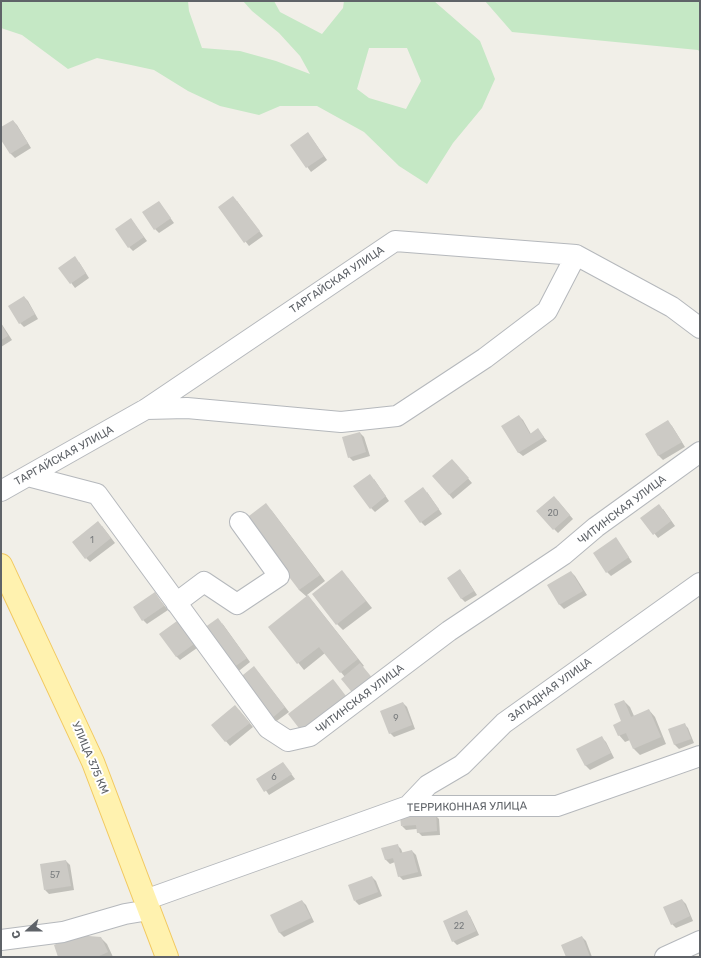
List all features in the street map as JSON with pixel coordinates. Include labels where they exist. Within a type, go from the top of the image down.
[{"type":"main road","name":"УЛИЦА 375 КМ","points":[[3,576],[93,762],[167,957]]},
{"type":"street","name":"ТАРГАЙСКАЯ УЛИЦА","points":[[1,492],[146,409],[395,240],[576,254],[672,307],[700,328]]},
{"type":"street","points":[[146,409],[187,408],[341,422],[397,416],[485,358],[547,310],[576,254]]},
{"type":"street","name":"ЧИТИНСКАЯ УЛИЦА","points":[[28,476],[97,494],[268,728],[288,741],[310,736],[450,631],[563,555],[596,527],[700,452]]},
{"type":"street","points":[[176,603],[204,582],[237,604],[279,576],[240,522]]},
{"type":"street","name":"ЗАПАДНАЯ УЛИЦА","points":[[408,806],[428,785],[462,765],[504,723],[700,583]]},
{"type":"street","name":"ТЕРРИКОННАЯ УЛИЦА","points":[[1,940],[63,932],[125,914],[408,806],[556,806],[700,756]]},
{"type":"street","points":[[665,957],[700,942]]},
{"type":"green space","points":[[1,1],[188,1],[189,11],[202,48],[240,51],[276,61],[310,74],[300,56],[279,33],[252,11],[243,1],[274,1],[280,12],[322,34],[343,8],[344,1],[434,1],[480,41],[495,79],[482,108],[453,143],[427,184],[399,166],[364,132],[317,106],[280,106],[259,115],[220,106],[188,91],[154,70],[97,58],[68,69],[22,35],[1,28]],"holes":[[[369,48],[407,48],[421,81],[406,109],[369,98],[357,89]]]},
{"type":"green space","points":[[485,1],[700,1],[700,52],[698,50],[512,32]]},
{"type":"building","points":[[13,120],[28,143],[10,154],[1,140],[1,127]]},
{"type":"building","points":[[308,132],[324,156],[306,168],[290,145]]},
{"type":"building","points":[[233,196],[260,231],[244,243],[218,207]]},
{"type":"building","points":[[159,201],[171,218],[154,230],[142,212]]},
{"type":"building","points":[[131,218],[144,237],[128,248],[115,229]]},
{"type":"building","points":[[75,256],[86,273],[70,284],[58,268]]},
{"type":"building","points":[[24,296],[35,314],[19,324],[8,306]]},
{"type":"building","points":[[1,324],[8,336],[1,340]]},
{"type":"building","points":[[519,415],[530,434],[538,428],[544,437],[518,453],[501,426]]},
{"type":"building","points":[[668,420],[682,442],[658,456],[645,434]]},
{"type":"building","points":[[360,432],[366,452],[348,458],[342,437]]},
{"type":"building","points":[[452,459],[469,478],[449,495],[432,476]]},
{"type":"building","points":[[370,474],[386,496],[370,509],[353,486]]},
{"type":"building","points":[[423,487],[439,509],[420,523],[404,501]]},
{"type":"building","points":[[554,496],[570,515],[553,530],[536,511]]},
{"type":"building","points":[[266,503],[320,575],[299,590],[245,519]]},
{"type":"building","points":[[659,504],[671,521],[653,535],[640,518]]},
{"type":"building","points":[[98,521],[111,538],[85,559],[72,542]]},
{"type":"building","points":[[616,537],[629,557],[606,573],[593,553]]},
{"type":"building","points":[[460,569],[474,591],[461,599],[447,578]]},
{"type":"building","points":[[342,570],[366,601],[336,625],[312,594]]},
{"type":"building","points":[[571,571],[583,591],[559,605],[547,585]]},
{"type":"building","points":[[155,592],[164,606],[142,621],[133,607]]},
{"type":"building","points":[[308,595],[358,659],[340,673],[319,647],[297,664],[268,627]]},
{"type":"building","points":[[218,618],[247,658],[230,670],[201,630]]},
{"type":"building","points":[[177,621],[194,644],[176,657],[159,634]]},
{"type":"building","points":[[360,663],[374,680],[355,696],[341,679]]},
{"type":"building","points":[[254,666],[285,707],[270,720],[238,679]]},
{"type":"building","points":[[333,679],[346,696],[302,732],[288,714]]},
{"type":"building","points":[[624,700],[631,717],[649,709],[661,737],[633,749],[626,733],[618,736],[613,725],[621,721],[614,704]]},
{"type":"building","points":[[403,702],[412,725],[389,734],[380,711]]},
{"type":"building","points":[[235,705],[250,723],[225,742],[211,725]]},
{"type":"building","points":[[685,723],[691,739],[674,745],[668,729]]},
{"type":"building","points":[[602,736],[611,753],[585,766],[576,749]]},
{"type":"building","points":[[283,762],[292,774],[264,792],[256,779]]},
{"type":"building","points":[[436,814],[437,831],[417,833],[416,825],[401,826],[400,816]]},
{"type":"building","points":[[398,844],[400,853],[412,850],[418,872],[398,877],[393,858],[385,860],[381,848]]},
{"type":"building","points":[[66,860],[71,886],[44,890],[40,864]]},
{"type":"building","points":[[372,876],[378,892],[354,901],[348,885]]},
{"type":"building","points":[[682,899],[690,916],[671,925],[663,907]]},
{"type":"building","points":[[302,900],[311,918],[279,933],[270,915]]},
{"type":"building","points":[[467,910],[476,931],[452,942],[443,921]]},
{"type":"building","points":[[76,935],[101,937],[108,952],[97,957],[58,957],[54,945]]},
{"type":"building","points":[[582,936],[590,957],[566,957],[561,945]]}]
